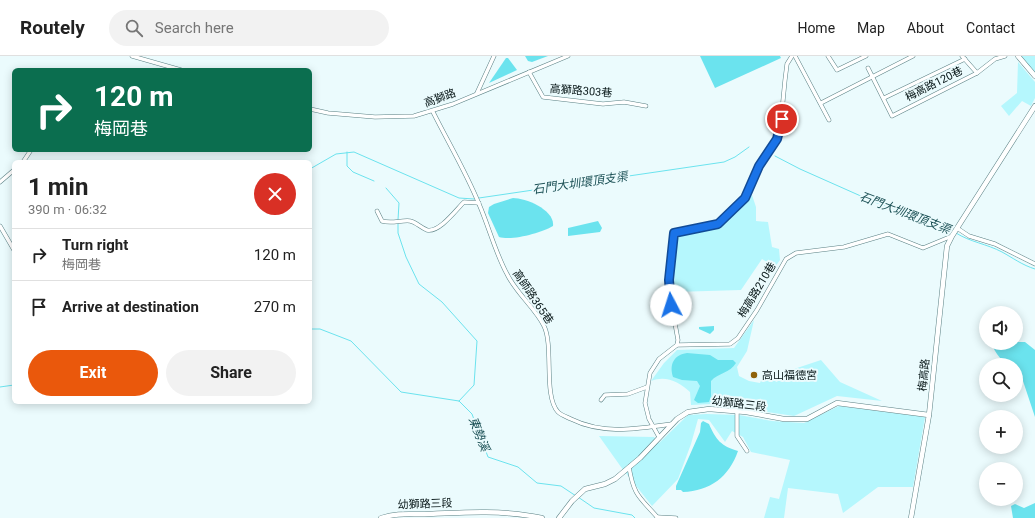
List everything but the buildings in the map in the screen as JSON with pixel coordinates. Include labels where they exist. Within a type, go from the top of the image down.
[{"type":"street","points":[[132,56],[174,68]]},
{"type":"street","points":[[477,93],[494,56]]},
{"type":"street","name":"高獅路","points":[[312,109],[328,113],[375,117],[414,116],[433,112],[568,56]]},
{"type":"street","points":[[659,437],[649,418],[645,403],[652,367],[669,349],[677,345],[678,340],[670,288],[674,233],[718,224],[745,198],[759,166],[770,152],[780,131],[787,64],[792,56]]},
{"type":"street","points":[[795,56],[829,120]]},
{"type":"street","points":[[828,56],[837,70],[865,56]]},
{"type":"street","points":[[821,103],[913,56]]},
{"type":"street","name":"梅高路120巷","points":[[884,98],[892,116],[976,73],[994,58],[1005,56]]},
{"type":"street","points":[[1018,56],[1035,76]]},
{"type":"street","points":[[868,68],[884,98],[964,57],[976,73]]},
{"type":"street","name":"高獅路303巷","points":[[529,72],[543,97],[603,104],[624,102],[646,106]]},
{"type":"street","name":"梅高路","points":[[911,518],[929,415],[945,255],[955,232],[1034,109]]},
{"type":"street","name":"高師路365巷","points":[[433,112],[479,203],[501,263],[508,277],[544,325],[548,343],[550,382],[555,407],[558,412],[592,428],[635,430],[672,424]]},
{"type":"street","points":[[0,182],[12,172]]},
{"type":"street","points":[[377,211],[382,220],[412,222],[428,230],[432,230],[445,222],[464,202],[479,203]]},
{"type":"street","points":[[0,226],[12,247]]},
{"type":"street","points":[[955,232],[995,244],[1035,264]]},
{"type":"street","name":"梅高路210巷","points":[[677,345],[730,344],[736,340],[757,310],[779,269],[786,259],[796,253],[844,247],[888,234],[923,248],[955,232]]},
{"type":"street","points":[[601,400],[605,395],[628,394],[647,387]]},
{"type":"street","name":"幼獅路三段","points":[[559,518],[585,489],[605,484],[629,467],[672,424],[688,412],[709,409],[784,419],[807,419],[837,403],[929,415]]},
{"type":"street","points":[[737,412],[737,436],[747,451]]},
{"type":"street","points":[[629,467],[632,486],[641,502],[658,518],[676,518]]},
{"type":"street","name":"幼獅路三段","points":[[381,518],[397,513],[427,514],[471,512],[512,513],[542,518]]},
{"type":"shaded area","points":[[525,56],[548,56],[532,62],[528,61]]},
{"type":"shaded area","points":[[700,56],[780,56],[781,58],[715,88]]},
{"type":"shaded area","points":[[1021,56],[1035,56],[1035,74]]},
{"type":"shaded area","points":[[506,58],[508,58],[517,70],[489,83]]},
{"type":"shaded area","points":[[1018,62],[1035,82],[1035,98],[1031,106],[1022,101],[1009,116],[1001,106],[1017,93]]},
{"type":"shaded area","points":[[752,195],[756,207],[756,221],[768,222],[772,247],[779,249],[780,260],[775,267],[762,259],[741,290],[674,292],[675,250],[678,236],[721,227]]},
{"type":"shaded area","points":[[513,198],[525,200],[545,210],[552,220],[553,226],[526,236],[511,238],[499,237],[488,213],[489,207]]},
{"type":"shaded area","points":[[598,221],[602,228],[600,232],[568,236],[568,228]]},
{"type":"shaded area","points":[[754,320],[747,351],[737,367],[739,376],[749,381],[760,383],[763,376],[777,382],[785,372],[821,360],[840,382],[882,401],[837,396],[794,416],[711,404],[691,405],[690,392],[681,385],[667,379],[657,379],[651,381],[664,363],[677,350],[734,348]]},
{"type":"shaded area","points":[[714,326],[714,330],[710,334],[699,329],[699,327]]},
{"type":"shaded area","points":[[1023,342],[1035,350],[1035,417],[1023,381],[1023,358],[1000,358],[995,350],[1023,350]]},
{"type":"shaded area","points":[[687,353],[710,355],[718,360],[733,360],[736,363],[731,369],[717,376],[711,381],[711,396],[709,402],[698,403],[694,400],[700,386],[697,381],[682,380],[673,377],[672,364],[676,358]]},
{"type":"shaded area","points":[[839,406],[925,417],[913,487],[878,487],[843,513],[838,494],[788,488],[784,518],[764,518],[770,497],[779,499],[790,460],[751,452],[743,437],[732,431],[725,442],[709,420],[698,419],[691,444],[678,479],[652,506],[599,436],[654,437],[659,443],[688,415],[739,415],[772,421],[804,423]]},
{"type":"shaded area","points":[[703,421],[709,424],[720,442],[727,447],[738,451],[729,468],[717,481],[702,489],[693,491],[683,492],[681,490],[676,490],[676,486],[700,432],[701,423]]},
{"type":"shaded area","points":[[1035,503],[1035,518],[1013,518],[1011,506],[1020,506],[1024,508]]},
{"type":"waterway","name":"石門大圳環頂支渠","points":[[479,198],[724,162],[735,157],[749,147]]},
{"type":"waterway","name":"石門大圳環頂支渠","points":[[347,152],[347,166],[353,172],[374,181]]},
{"type":"waterway","name":"石門大圳環頂支渠","points":[[312,168],[336,154],[354,152],[459,198],[474,199]]},
{"type":"waterway","name":"石門大圳環頂支渠","points":[[775,156],[800,169],[872,201],[953,231]]},
{"type":"waterway","name":"石門大圳環頂支渠","points":[[386,188],[399,203],[398,220]]},
{"type":"waterway","name":"石門大圳環頂支渠","points":[[398,223],[398,233],[406,257],[419,284],[442,302],[477,341],[474,385],[459,401]]},
{"type":"waterway","name":"石門大圳環頂支渠","points":[[956,233],[967,239],[996,249],[1035,269]]},
{"type":"waterway","name":"東勢溪","points":[[312,329],[320,329],[351,341],[401,392],[459,401],[472,414],[488,457],[518,467],[537,483],[561,486],[576,496]]},
{"type":"waterway","name":"石門大圳環頂支渠","points":[[0,387],[12,385]]},
{"type":"waterway","name":"東勢溪","points":[[578,497],[594,508],[632,515],[635,518]]},
{"type":"place","name":"高山福德宮","points":[[754,375]]},
{"type":"route","points":[[671,305],[669,280],[674,233],[718,224],[745,198],[759,166],[770,152],[777,139],[782,119]]}]
